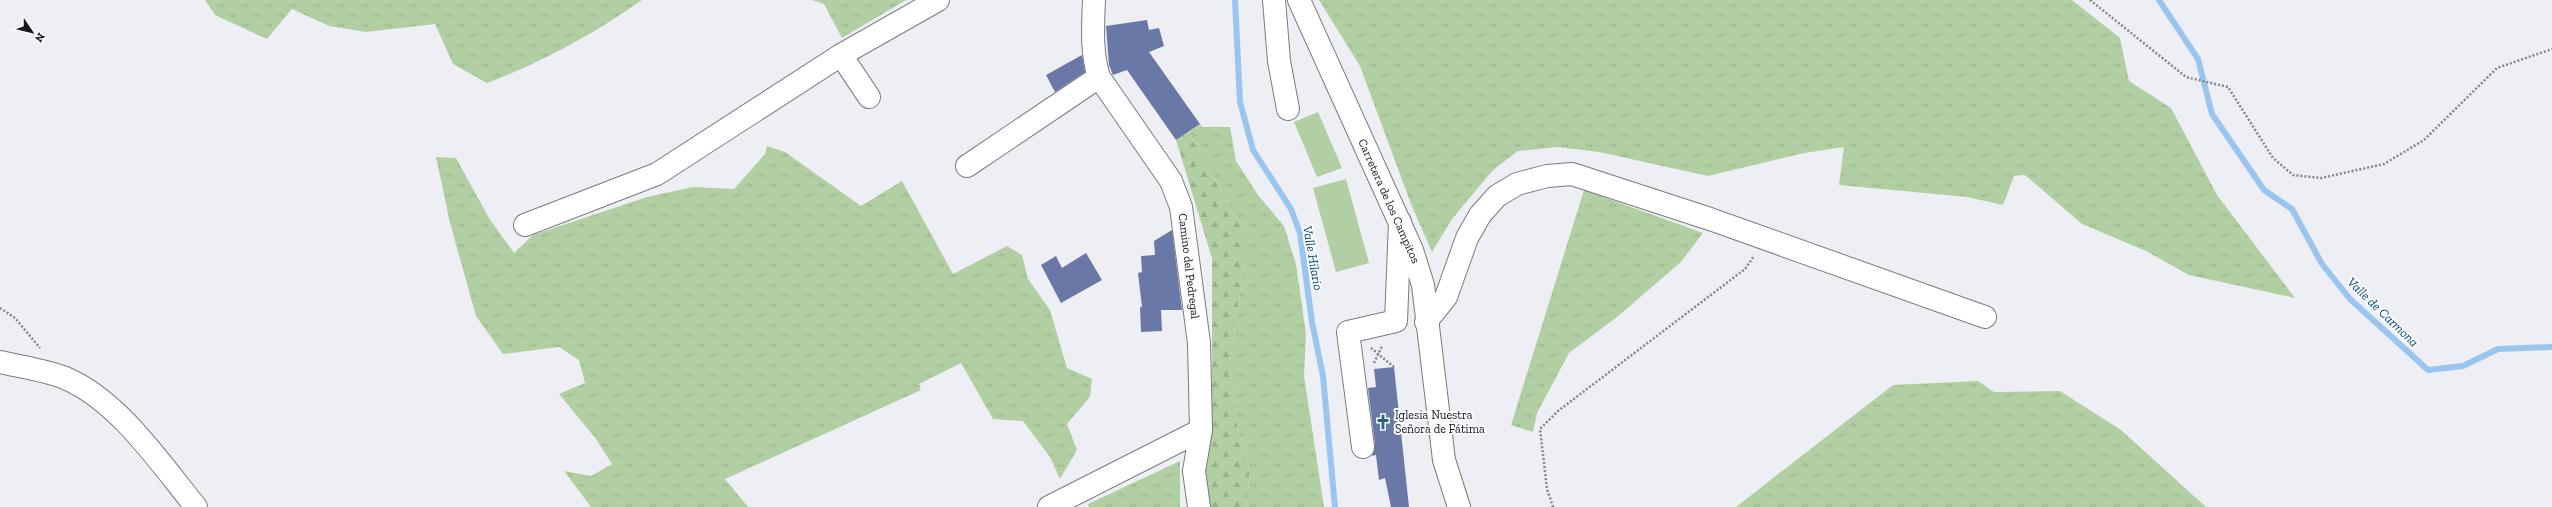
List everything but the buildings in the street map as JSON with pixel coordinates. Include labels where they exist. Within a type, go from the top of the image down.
[{"type":"street","points":[[526,224],[657,174],[841,55],[938,0]]},
{"type":"street","name":"Camino del Pedregal","points":[[1094,0],[1093,41],[1095,65],[1099,77],[1171,181],[1181,207],[1199,343],[1201,430],[1194,471],[1199,507]]},
{"type":"street","points":[[1274,0],[1279,61],[1288,109]]},
{"type":"street","name":"Carretera de los Campitos","points":[[1299,0],[1400,222],[1412,250],[1423,284],[1426,322],[1444,460],[1459,507]]},
{"type":"street","points":[[841,55],[869,97]]},
{"type":"street","points":[[967,166],[1099,77]]},
{"type":"street","points":[[1426,322],[1446,296],[1467,238],[1480,215],[1497,196],[1517,184],[1547,176],[1572,174],[1710,219],[1765,240],[1985,317]]},
{"type":"street","points":[[1362,447],[1348,332],[1396,321],[1400,222]]},
{"type":"street","points":[[0,362],[59,377],[90,391],[120,417],[196,507]]},
{"type":"street","points":[[1049,507],[1201,430]]},
{"type":"path","points":[[2090,0],[2186,76],[2228,87],[2273,158],[2293,175],[2321,178],[2384,164],[2424,140],[2497,68],[2552,50]]},
{"type":"path","points":[[1553,507],[1547,489],[1540,429],[1558,411],[1745,269],[1765,240]]},
{"type":"path","points":[[0,308],[15,318],[33,339],[59,377]]},
{"type":"path","points":[[1372,367],[1396,321]]},
{"type":"green space","points":[[205,0],[642,0],[586,36],[528,66],[487,83],[453,64],[435,24],[366,32],[329,26],[292,9],[267,39],[215,15]]},
{"type":"green space","points":[[812,0],[906,0],[842,38],[824,4]]},
{"type":"green space","points":[[1319,0],[2072,0],[2120,38],[2129,81],[2171,108],[2217,195],[2295,298],[2189,275],[2146,251],[2082,224],[2025,175],[2014,176],[2003,205],[1967,197],[1839,185],[1844,147],[1804,153],[1708,176],[1599,152],[1558,147],[1518,151],[1493,170],[1452,219],[1432,252],[1411,204],[1360,66]]},
{"type":"green space","points":[[1318,112],[1342,168],[1317,177],[1294,122]]},
{"type":"green space","points":[[1200,124],[1202,127],[1230,127],[1236,161],[1258,195],[1284,226],[1296,264],[1306,334],[1304,376],[1324,507],[1246,507],[1250,471],[1237,425],[1230,362],[1244,265],[1244,233],[1189,132]]},
{"type":"green space","points":[[1189,132],[1244,233],[1244,265],[1230,362],[1237,425],[1250,471],[1246,507],[1208,507],[1203,468],[1212,417],[1212,258],[1176,140]]},
{"type":"green space","points":[[767,146],[785,152],[861,206],[902,181],[953,274],[1007,246],[1022,255],[1028,279],[1050,310],[1067,368],[1092,379],[1090,397],[1067,424],[1077,450],[1060,479],[1050,457],[1023,421],[993,419],[961,363],[919,384],[921,390],[725,479],[748,507],[591,507],[564,471],[591,476],[612,464],[596,439],[559,394],[585,383],[579,360],[559,347],[503,354],[476,316],[450,223],[436,157],[456,158],[489,218],[514,253],[533,235],[647,197],[693,187],[734,189],[765,154]]},
{"type":"green space","points":[[1346,179],[1369,263],[1336,272],[1313,188]]},
{"type":"green space","points":[[1584,190],[1703,233],[1681,262],[1617,317],[1569,353],[1537,413],[1533,432],[1511,425]]},
{"type":"green space","points":[[1978,381],[1994,392],[2060,391],[2121,430],[2206,507],[1736,507],[1893,385]]},
{"type":"green space","points":[[1180,461],[1180,507],[1089,507],[1088,504]]},
{"type":"waterway","name":"Valle Hilario","points":[[1235,0],[1240,102],[1253,150],[1291,209],[1300,233],[1312,322],[1323,376],[1335,507]]},
{"type":"waterway","name":"Valle de Carmona","points":[[2159,0],[2198,59],[2212,114],[2264,190],[2292,209],[2322,264],[2350,299],[2428,370],[2463,366],[2498,349],[2552,347]]},
{"type":"place","name":"Iglesia Nuestra Señora de Fátima","points":[[1383,422]]}]
